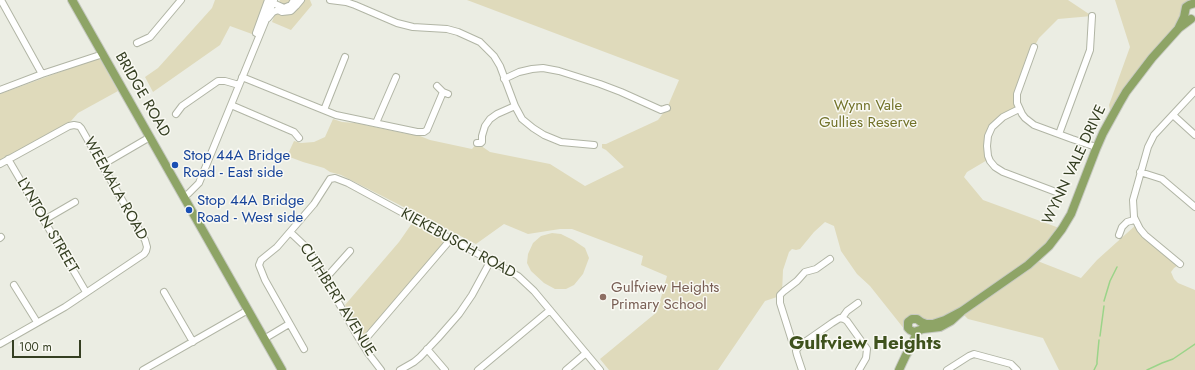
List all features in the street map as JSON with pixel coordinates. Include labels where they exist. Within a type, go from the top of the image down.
[{"type":"main road","name":"BRIDGE ROAD","points":[[72,0],[105,52]]},
{"type":"main road","name":"BRIDGE ROAD","points":[[78,0],[105,52],[250,308],[282,370]]},
{"type":"main road","name":"WYNN VALE DRIVE","points":[[899,370],[917,329],[943,326],[951,321],[1028,265],[1053,241],[1064,226],[1074,208],[1096,149],[1111,116],[1126,92],[1152,58],[1179,28],[1192,17],[1186,7],[1194,4]]},
{"type":"main road","name":"BRIDGE ROAD","points":[[250,308],[287,370]]},
{"type":"street","points":[[1,0],[42,74]]},
{"type":"street","points":[[137,43],[150,37],[181,0]]},
{"type":"street","points":[[272,1],[284,8],[291,5],[294,0]]},
{"type":"street","points":[[265,22],[273,12],[278,10],[282,12],[290,11],[301,0]]},
{"type":"street","points":[[330,0],[355,5],[397,23],[413,27],[447,29],[458,32],[480,42],[494,56],[500,66],[515,106],[522,118],[533,128],[544,135],[561,142],[594,145]]},
{"type":"street","points":[[186,196],[199,183],[239,86],[262,15],[272,1]]},
{"type":"street","points":[[242,77],[272,1]]},
{"type":"street","points":[[1059,134],[1090,50],[1092,16]]},
{"type":"street","points":[[1034,47],[1017,94],[1019,109],[1029,122],[1093,146],[1096,149]]},
{"type":"street","points":[[0,90],[105,52]]},
{"type":"street","points":[[324,110],[345,57]]},
{"type":"street","points":[[504,79],[519,72],[532,69],[543,68],[559,71],[621,92],[664,111]]},
{"type":"street","points":[[376,123],[396,76]]},
{"type":"street","points":[[242,77],[324,110],[351,119],[417,132],[424,132],[427,130],[445,93],[437,86]]},
{"type":"street","points":[[176,114],[182,106],[218,81],[225,81],[239,86]]},
{"type":"street","points":[[1180,264],[1145,235],[1134,220],[1133,200],[1148,147],[1154,135],[1195,91]]},
{"type":"street","points":[[231,105],[294,132],[299,138]]},
{"type":"street","points":[[477,143],[482,142],[485,126],[490,119],[497,114],[515,106]]},
{"type":"street","points":[[1019,109],[1003,117],[992,127],[988,136],[987,146],[989,159],[995,167],[1003,172],[1056,192]]},
{"type":"street","points":[[1173,115],[1195,135]]},
{"type":"street","name":"WEEMALA ROAD","points":[[0,344],[65,307],[144,254],[147,247],[145,240],[102,165],[80,128],[76,125],[69,126],[8,159]]},
{"type":"street","points":[[102,165],[152,136]]},
{"type":"street","points":[[0,164],[8,159]]},
{"type":"street","name":"LYNTON STREET","points":[[8,159],[86,292]]},
{"type":"street","points":[[1140,172],[1162,179],[1195,207]]},
{"type":"street","name":"KIEKEBUSCH ROAD","points":[[290,232],[319,198],[330,179],[337,178],[491,260],[518,276],[550,310],[600,370]]},
{"type":"street","points":[[44,220],[75,202]]},
{"type":"street","points":[[1119,235],[1122,227],[1127,222],[1134,220]]},
{"type":"street","points":[[290,232],[261,260],[259,266],[262,275],[304,349]]},
{"type":"street","name":"CUTHBERT AVENUE","points":[[290,232],[308,249],[362,343],[381,370]]},
{"type":"street","points":[[362,343],[451,239]]},
{"type":"street","points":[[325,279],[350,251]]},
{"type":"street","points":[[798,348],[792,341],[780,303],[780,296],[805,272],[816,269],[830,259]]},
{"type":"street","points":[[400,370],[414,362],[438,338],[467,304],[491,260]]},
{"type":"street","points":[[14,285],[37,322]]},
{"type":"street","points":[[164,292],[193,342]]},
{"type":"street","points":[[802,370],[797,355],[798,348],[801,344],[837,319],[842,318],[847,311],[858,303]]},
{"type":"street","points":[[142,370],[250,308]]},
{"type":"street","points":[[478,370],[550,310]]},
{"type":"street","points":[[842,318],[847,321],[867,349],[866,358],[859,370]]},
{"type":"street","points":[[268,336],[289,324]]},
{"type":"street","points":[[427,349],[445,370]]},
{"type":"street","points":[[566,370],[586,353]]},
{"type":"street","points":[[947,370],[974,354],[1011,364],[1017,370]]},
{"type":"green space","points":[[215,0],[268,0],[252,34],[230,26],[220,45],[153,92],[145,77],[158,68],[212,8]]},
{"type":"green space","points":[[280,0],[310,0],[312,5],[291,30],[272,22]]},
{"type":"green space","name":"Wynn Vale Gullies Reserve","points":[[467,0],[1068,0],[1092,16],[1058,19],[1039,38],[1034,47],[1019,87],[1019,109],[1003,117],[990,131],[989,159],[967,172],[964,177],[983,200],[1062,229],[1035,260],[1081,278],[1097,260],[1137,224],[1180,264],[1171,272],[1174,279],[1178,283],[1195,290],[1195,370],[1059,370],[1043,338],[968,319],[961,312],[937,323],[917,319],[905,330],[870,286],[857,274],[841,251],[834,226],[825,222],[814,232],[800,249],[792,249],[789,252],[783,270],[782,293],[780,296],[765,301],[718,370],[609,370],[600,359],[657,312],[667,276],[641,265],[643,256],[572,229],[560,229],[528,234],[504,224],[476,244],[341,175],[287,156],[294,141],[301,143],[314,142],[325,137],[333,119],[342,122],[356,123],[420,136],[430,140],[472,149],[477,143],[490,152],[550,164],[585,186],[624,167],[602,148],[602,144],[606,144],[658,120],[667,108],[679,80]]},
{"type":"green space","points":[[1115,0],[1191,0],[1193,4],[1111,116],[1109,105],[1130,47]]},
{"type":"green space","points":[[98,58],[118,91],[78,113],[71,121],[0,163],[0,94]]},
{"type":"green space","points":[[415,219],[451,239],[365,339],[345,305],[399,242]]},
{"type":"green space","points":[[552,233],[561,234],[585,248],[589,258],[583,274],[574,285],[566,289],[555,289],[544,283],[531,271],[527,263],[528,254],[533,243],[541,236]]},
{"type":"waterway","points":[[1104,301],[1110,281],[1117,267]]},
{"type":"waterway","points":[[1100,336],[1104,306]]},
{"type":"waterway","points":[[1094,370],[1097,364],[1099,340]]},
{"type":"waterway","points":[[1147,370],[1173,359],[1195,344]]},
{"type":"place","name":"Stop 44A Bridge Road - East side","points":[[175,165]]},
{"type":"place","name":"Stop 44A Bridge Road - West side","points":[[189,210]]},
{"type":"place","name":"Gulfview Heights Primary School","points":[[603,297]]},
{"type":"district","name":"Gulfview Heights","points":[[865,344]]}]
